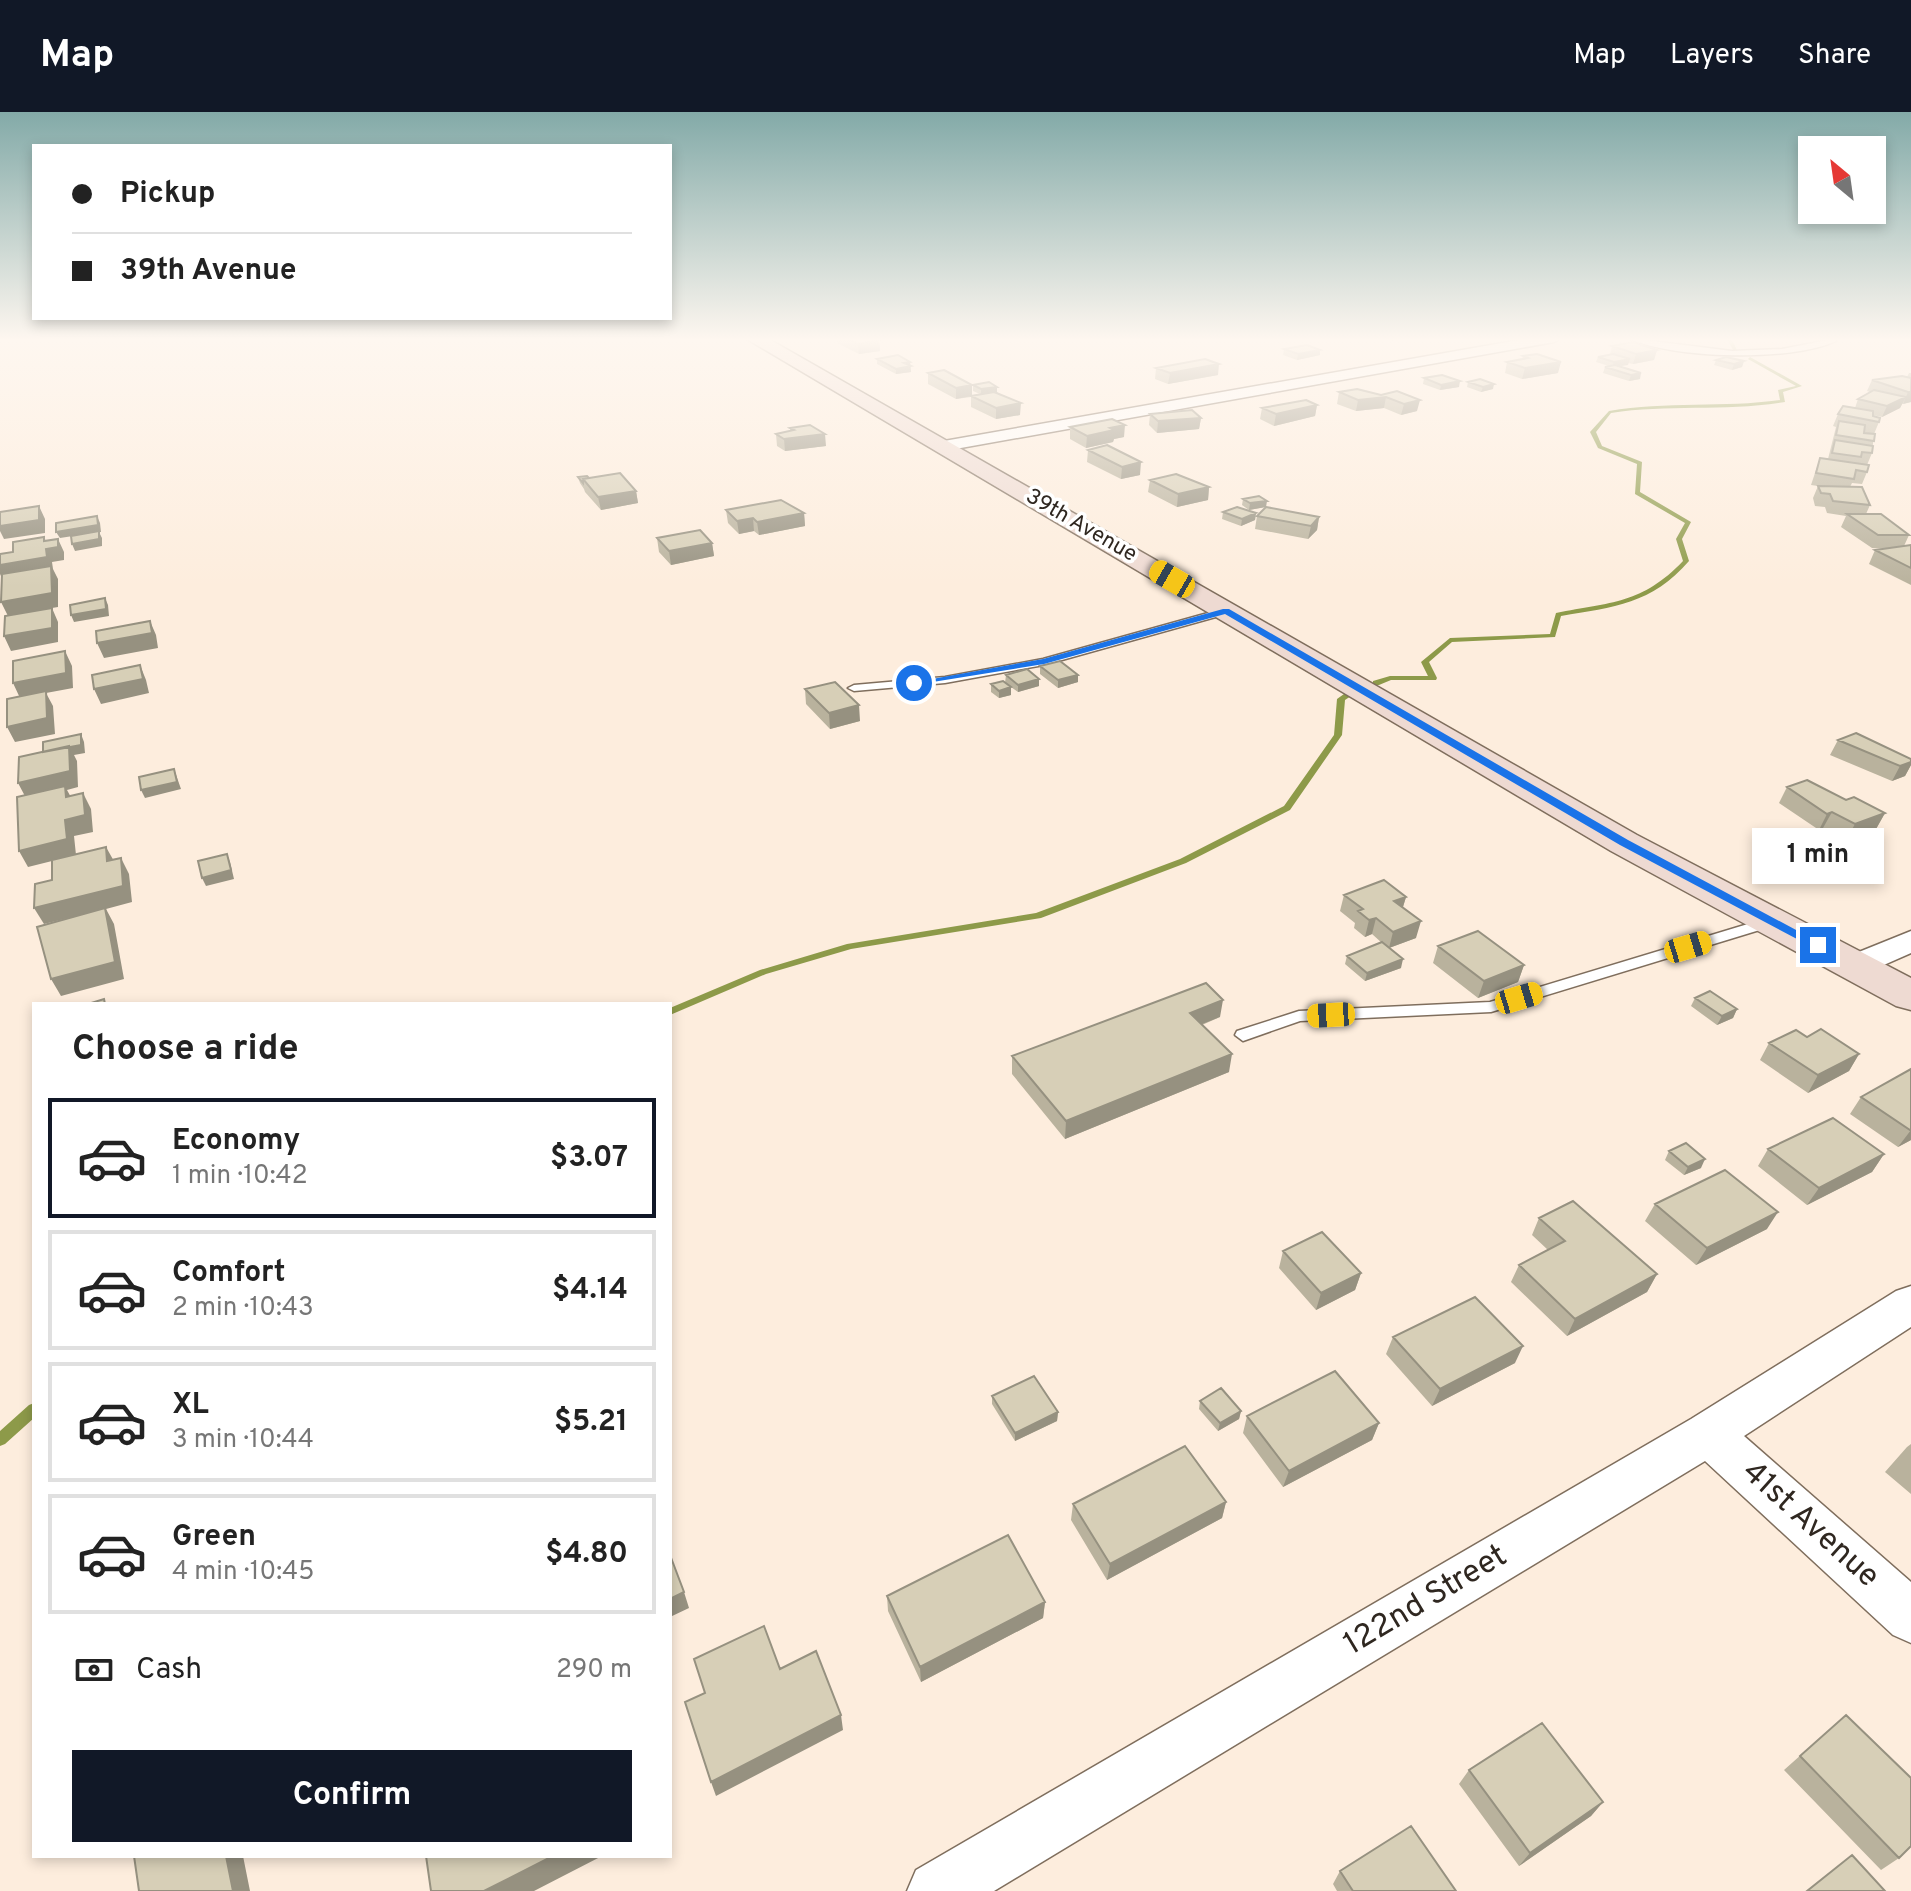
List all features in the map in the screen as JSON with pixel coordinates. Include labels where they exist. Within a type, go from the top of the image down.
[{"type":"main road","name":"39th Avenue","points":[[900,421],[1624,843],[1911,996]]},
{"type":"street","points":[[944,446],[1085,421]]},
{"type":"street","points":[[1856,965],[1911,941]]},
{"type":"street","name":"122nd Street","points":[[937,1891],[1708,1434],[1911,1304]]},
{"type":"street","name":"41st Avenue","points":[[1708,1434],[1911,1617]]},
{"type":"lane","points":[[854,688],[945,680],[1044,662],[1226,611]]},
{"type":"lane","points":[[1243,1035],[1299,1016],[1491,1007],[1773,921]]},
{"type":"building","points":[[1101,421],[1116,421],[1125,425],[1087,436],[1070,427]]},
{"type":"building","points":[[1839,421],[1865,425],[1864,433],[1875,434],[1874,441],[1836,435]]},
{"type":"building","points":[[810,425],[825,434],[784,439],[776,434],[794,430],[790,428]]},
{"type":"building","points":[[1835,440],[1873,446],[1872,453],[1862,452],[1861,457],[1832,453]]},
{"type":"building","points":[[1107,445],[1141,462],[1122,467],[1088,450]]},
{"type":"building","points":[[1820,458],[1869,465],[1867,472],[1856,470],[1854,479],[1816,473]]},
{"type":"building","points":[[620,473],[636,491],[598,497],[583,479]]},
{"type":"building","points":[[1176,474],[1209,487],[1178,494],[1150,480]]},
{"type":"building","points":[[1818,486],[1862,487],[1870,505],[1833,501],[1830,494],[1821,493]]},
{"type":"building","points":[[1259,496],[1267,501],[1250,503],[1243,499]]},
{"type":"building","points":[[781,500],[804,513],[757,522],[753,518],[737,521],[726,510]]},
{"type":"building","points":[[39,506],[39,520],[0,526],[0,512]]},
{"type":"building","points":[[1237,507],[1256,513],[1242,519],[1223,512]]},
{"type":"building","points":[[1266,507],[1319,517],[1311,526],[1257,516]]},
{"type":"building","points":[[1847,514],[1881,514],[1909,535],[1878,535]]},
{"type":"building","points":[[97,516],[98,525],[56,532],[56,523]]},
{"type":"building","points":[[700,530],[712,543],[669,551],[657,538]]},
{"type":"building","points":[[99,531],[99,539],[72,544],[71,536]]},
{"type":"building","points":[[44,537],[44,541],[58,539],[58,547],[46,549],[47,557],[0,565],[0,554],[13,552],[13,542]]},
{"type":"building","points":[[1911,545],[1911,568],[1875,550]]},
{"type":"building","points":[[51,566],[52,593],[1,602],[2,574]]},
{"type":"building","points":[[105,598],[106,609],[71,615],[70,605]]},
{"type":"building","points":[[52,608],[52,628],[4,636],[5,616]]},
{"type":"building","points":[[150,621],[152,633],[97,643],[96,631]]},
{"type":"building","points":[[65,651],[66,673],[13,683],[13,661]]},
{"type":"building","points":[[1060,661],[1078,675],[1058,680],[1040,666]]},
{"type":"building","points":[[140,665],[143,679],[94,689],[92,675]]},
{"type":"building","points":[[1027,669],[1039,679],[1018,685],[1006,675]]},
{"type":"building","points":[[1003,681],[1011,687],[999,691],[991,684]]},
{"type":"building","points":[[835,682],[859,705],[829,713],[805,689]]},
{"type":"building","points":[[46,691],[47,718],[7,727],[7,699]]},
{"type":"building","points":[[1856,733],[1911,759],[1911,762],[1900,766],[1838,740]]},
{"type":"building","points":[[81,734],[81,745],[43,752],[43,742]]},
{"type":"building","points":[[69,746],[70,771],[18,783],[19,757]]},
{"type":"building","points":[[174,769],[177,782],[141,790],[139,777]]},
{"type":"building","points":[[1807,780],[1846,800],[1854,797],[1885,813],[1855,824],[1832,812],[1827,814],[1787,787]]},
{"type":"building","points":[[65,786],[66,797],[83,793],[85,815],[65,820],[67,839],[19,851],[17,797]]},
{"type":"building","points":[[106,847],[107,861],[121,858],[123,886],[34,908],[35,884],[52,880],[52,860]]},
{"type":"building","points":[[227,854],[231,870],[202,878],[198,861]]},
{"type":"building","points":[[1384,880],[1406,897],[1394,901],[1421,921],[1393,932],[1376,918],[1369,920],[1358,911],[1363,909],[1344,895]]},
{"type":"building","points":[[105,908],[115,962],[51,979],[37,927]]},
{"type":"building","points":[[1478,931],[1524,965],[1484,981],[1438,946]]},
{"type":"building","points":[[1382,942],[1403,959],[1367,973],[1347,956]]},
{"type":"building","points":[[1206,983],[1223,1000],[1190,1013],[1232,1054],[1066,1121],[1012,1056]]},
{"type":"building","points":[[1710,991],[1737,1009],[1722,1016],[1695,998]]},
{"type":"building","points":[[1821,1029],[1859,1054],[1818,1075],[1769,1043],[1796,1030],[1807,1037]]},
{"type":"building","points":[[1911,1069],[1911,1130],[1910,1130],[1861,1097]]},
{"type":"building","points":[[1833,1118],[1884,1154],[1819,1188],[1768,1149]]},
{"type":"building","points":[[1686,1143],[1705,1159],[1688,1167],[1669,1151]]},
{"type":"building","points":[[1725,1170],[1778,1212],[1707,1248],[1655,1204]]},
{"type":"building","points":[[1573,1201],[1657,1274],[1575,1319],[1519,1265],[1565,1241],[1539,1218]]},
{"type":"building","points":[[1322,1232],[1361,1273],[1321,1293],[1283,1251]]},
{"type":"building","points":[[1475,1297],[1523,1346],[1440,1389],[1393,1337]]},
{"type":"building","points":[[1335,1371],[1379,1423],[1289,1471],[1247,1416]]},
{"type":"building","points":[[1034,1376],[1058,1412],[1015,1433],[992,1396]]},
{"type":"building","points":[[1221,1388],[1241,1411],[1220,1423],[1200,1401]]},
{"type":"building","points":[[1185,1446],[1226,1502],[1110,1564],[1073,1504]]},
{"type":"building","points":[[1008,1535],[1045,1602],[920,1667],[887,1596]]},
{"type":"building","points":[[672,1560],[684,1592],[672,1598]]},
{"type":"building","points":[[764,1626],[780,1669],[816,1651],[841,1715],[711,1782],[685,1702],[705,1693],[694,1659]]},
{"type":"building","points":[[1846,1715],[1911,1778],[1911,1846],[1899,1858],[1800,1756]]},
{"type":"building","points":[[1542,1723],[1603,1802],[1530,1853],[1469,1770]]},
{"type":"building","points":[[1411,1826],[1456,1891],[1353,1891],[1340,1871]]},
{"type":"building","points":[[1852,1855],[1885,1891],[1807,1891]]},
{"type":"building","points":[[134,1858],[226,1858],[233,1891],[139,1891]]},
{"type":"building","points":[[426,1858],[549,1858],[484,1891],[431,1891]]},
{"type":"waterway","points":[[1376,683],[1390,678],[1433,678],[1425,662],[1450,640],[1553,636],[1558,614],[1628,601],[1644,595],[1672,576],[1686,561],[1679,539],[1688,522],[1637,493],[1640,463],[1600,447],[1593,432],[1602,421]]},
{"type":"waterway","points":[[672,1011],[763,972],[850,946],[1038,916],[1183,861],[1287,808],[1338,735],[1341,699],[1347,696]]},
{"type":"waterway","points":[[0,1440],[32,1411]]},
{"type":"route","points":[[914,683],[1044,662],[1066,653],[1226,611],[1624,843],[1818,945]]}]
